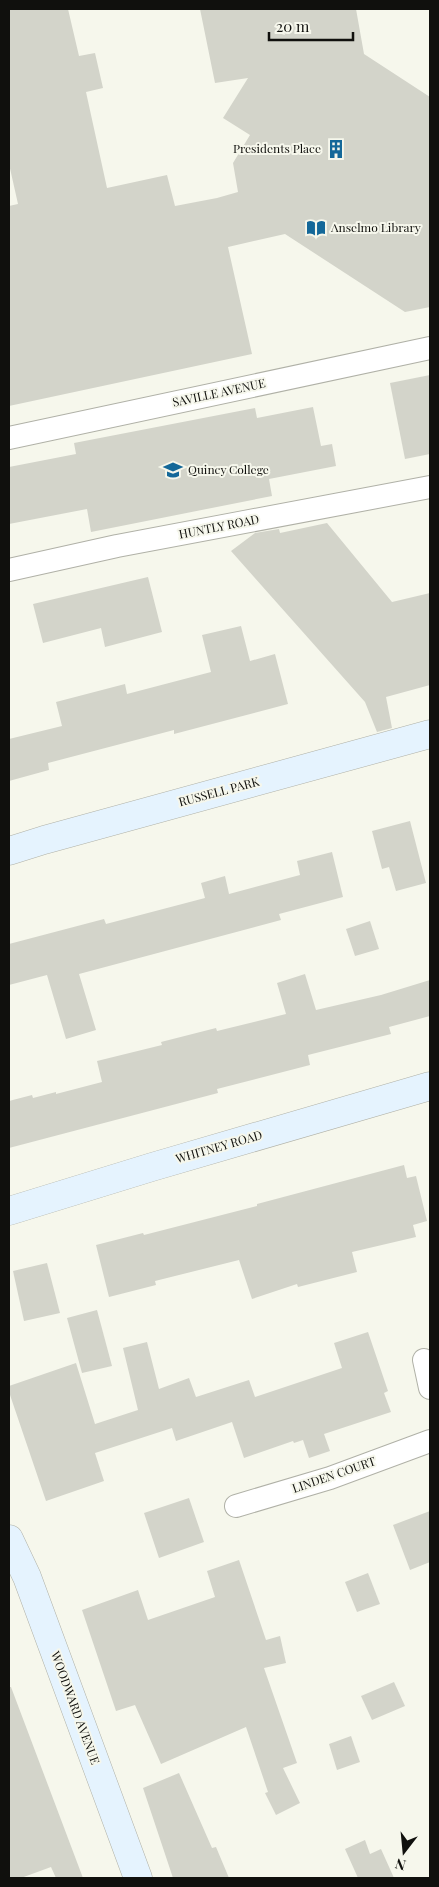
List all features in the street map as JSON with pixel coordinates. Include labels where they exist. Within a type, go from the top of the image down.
[{"type":"street","name":"SAVILLE AVENUE","points":[[9,438],[430,348]]},
{"type":"street","name":"HUNTLY ROAD","points":[[9,570],[117,546],[430,487]]},
{"type":"street","name":"RUSSELL PARK","points":[[9,851],[430,734]]},
{"type":"street","name":"WHITNEY ROAD","points":[[9,1211],[430,1086]]},
{"type":"street","points":[[424,1360],[430,1388]]},
{"type":"street","name":"LINDEN COURT","points":[[236,1506],[330,1478],[430,1441]]},
{"type":"street","name":"WOODWARD AVENUE","points":[[9,1539],[27,1577],[138,1878]]},
{"type":"building","points":[[9,9],[68,9],[79,56],[95,53],[103,88],[86,92],[107,188],[167,175],[175,206],[238,192],[233,163],[250,135],[223,118],[248,78],[215,83],[200,9],[356,9],[364,54],[430,97],[430,307],[405,312],[285,234],[228,247],[252,354],[9,406],[9,206],[18,204],[9,164]]},
{"type":"building","points":[[430,375],[430,454],[405,459],[390,383]]},
{"type":"building","name":"Quincy College","points":[[313,407],[321,446],[332,444],[336,466],[269,479],[272,496],[91,532],[87,509],[9,524],[9,467],[76,454],[74,443],[255,408],[257,418]]},
{"type":"building","points":[[327,523],[392,602],[430,593],[430,685],[386,697],[392,728],[377,732],[365,702],[231,551],[255,533],[279,529],[280,533]]},
{"type":"building","points":[[148,577],[162,632],[105,647],[101,628],[43,643],[33,604]]},
{"type":"building","points":[[241,626],[250,661],[275,654],[288,704],[174,734],[174,730],[48,763],[49,770],[9,781],[9,739],[62,726],[56,702],[125,684],[127,694],[211,672],[202,635]]},
{"type":"building","points":[[410,821],[426,883],[396,891],[389,867],[382,869],[372,831]]},
{"type":"building","points":[[332,852],[343,897],[279,914],[281,920],[79,974],[96,1030],[66,1039],[47,975],[9,985],[9,944],[104,919],[106,924],[205,898],[201,883],[225,876],[229,894],[300,875],[297,861]]},
{"type":"building","points":[[370,921],[379,949],[355,956],[346,929]]},
{"type":"building","points":[[305,974],[316,1010],[381,995],[430,980],[430,1016],[389,1027],[391,1034],[308,1055],[310,1065],[217,1089],[218,1093],[9,1148],[9,1101],[32,1095],[33,1098],[56,1092],[56,1094],[102,1082],[97,1061],[162,1045],[161,1042],[216,1028],[217,1031],[286,1014],[277,983]]},
{"type":"building","points":[[404,1165],[407,1178],[416,1176],[427,1221],[413,1225],[416,1237],[352,1252],[357,1272],[298,1287],[297,1284],[252,1299],[239,1260],[155,1281],[156,1285],[109,1297],[96,1245],[143,1233],[144,1235],[257,1206],[257,1204]]},
{"type":"building","points":[[47,1263],[60,1313],[24,1321],[13,1271]]},
{"type":"building","points":[[97,1310],[112,1366],[82,1373],[67,1318]]},
{"type":"building","points":[[368,1332],[388,1391],[384,1393],[391,1412],[324,1434],[330,1451],[309,1458],[303,1440],[294,1443],[293,1441],[244,1458],[232,1422],[176,1441],[172,1428],[95,1453],[104,1481],[46,1501],[9,1392],[9,1386],[76,1363],[95,1424],[138,1410],[123,1348],[147,1342],[159,1389],[189,1378],[196,1397],[249,1380],[255,1397],[342,1368],[334,1343]]},
{"type":"building","points":[[189,1498],[204,1542],[159,1558],[144,1513]]},
{"type":"building","points":[[430,1511],[430,1562],[410,1570],[393,1525]]},
{"type":"building","points":[[239,1560],[266,1640],[280,1636],[286,1663],[264,1668],[297,1763],[283,1768],[300,1803],[276,1815],[265,1793],[268,1792],[246,1727],[161,1764],[135,1705],[116,1711],[82,1610],[138,1590],[148,1620],[215,1597],[207,1571]]},
{"type":"building","points":[[368,1573],[380,1604],[357,1612],[345,1582]]},
{"type":"building","points":[[394,1682],[405,1706],[372,1720],[361,1696]]},
{"type":"building","points":[[9,1687],[11,1687],[83,1878],[56,1878],[51,1867],[21,1878],[9,1878]]},
{"type":"building","points":[[351,1736],[360,1762],[337,1770],[329,1744]]},
{"type":"building","points":[[179,1773],[212,1848],[216,1847],[229,1878],[173,1878],[143,1788]]},
{"type":"building","points":[[365,1840],[370,1854],[381,1849],[394,1878],[358,1878],[345,1849]]},
{"type":"place","name":"Presidents Place","points":[[336,149]]},
{"type":"place","name":"Anselmo Library","points":[[316,228]]},
{"type":"place","name":"Quincy College","points":[[173,470]]}]
